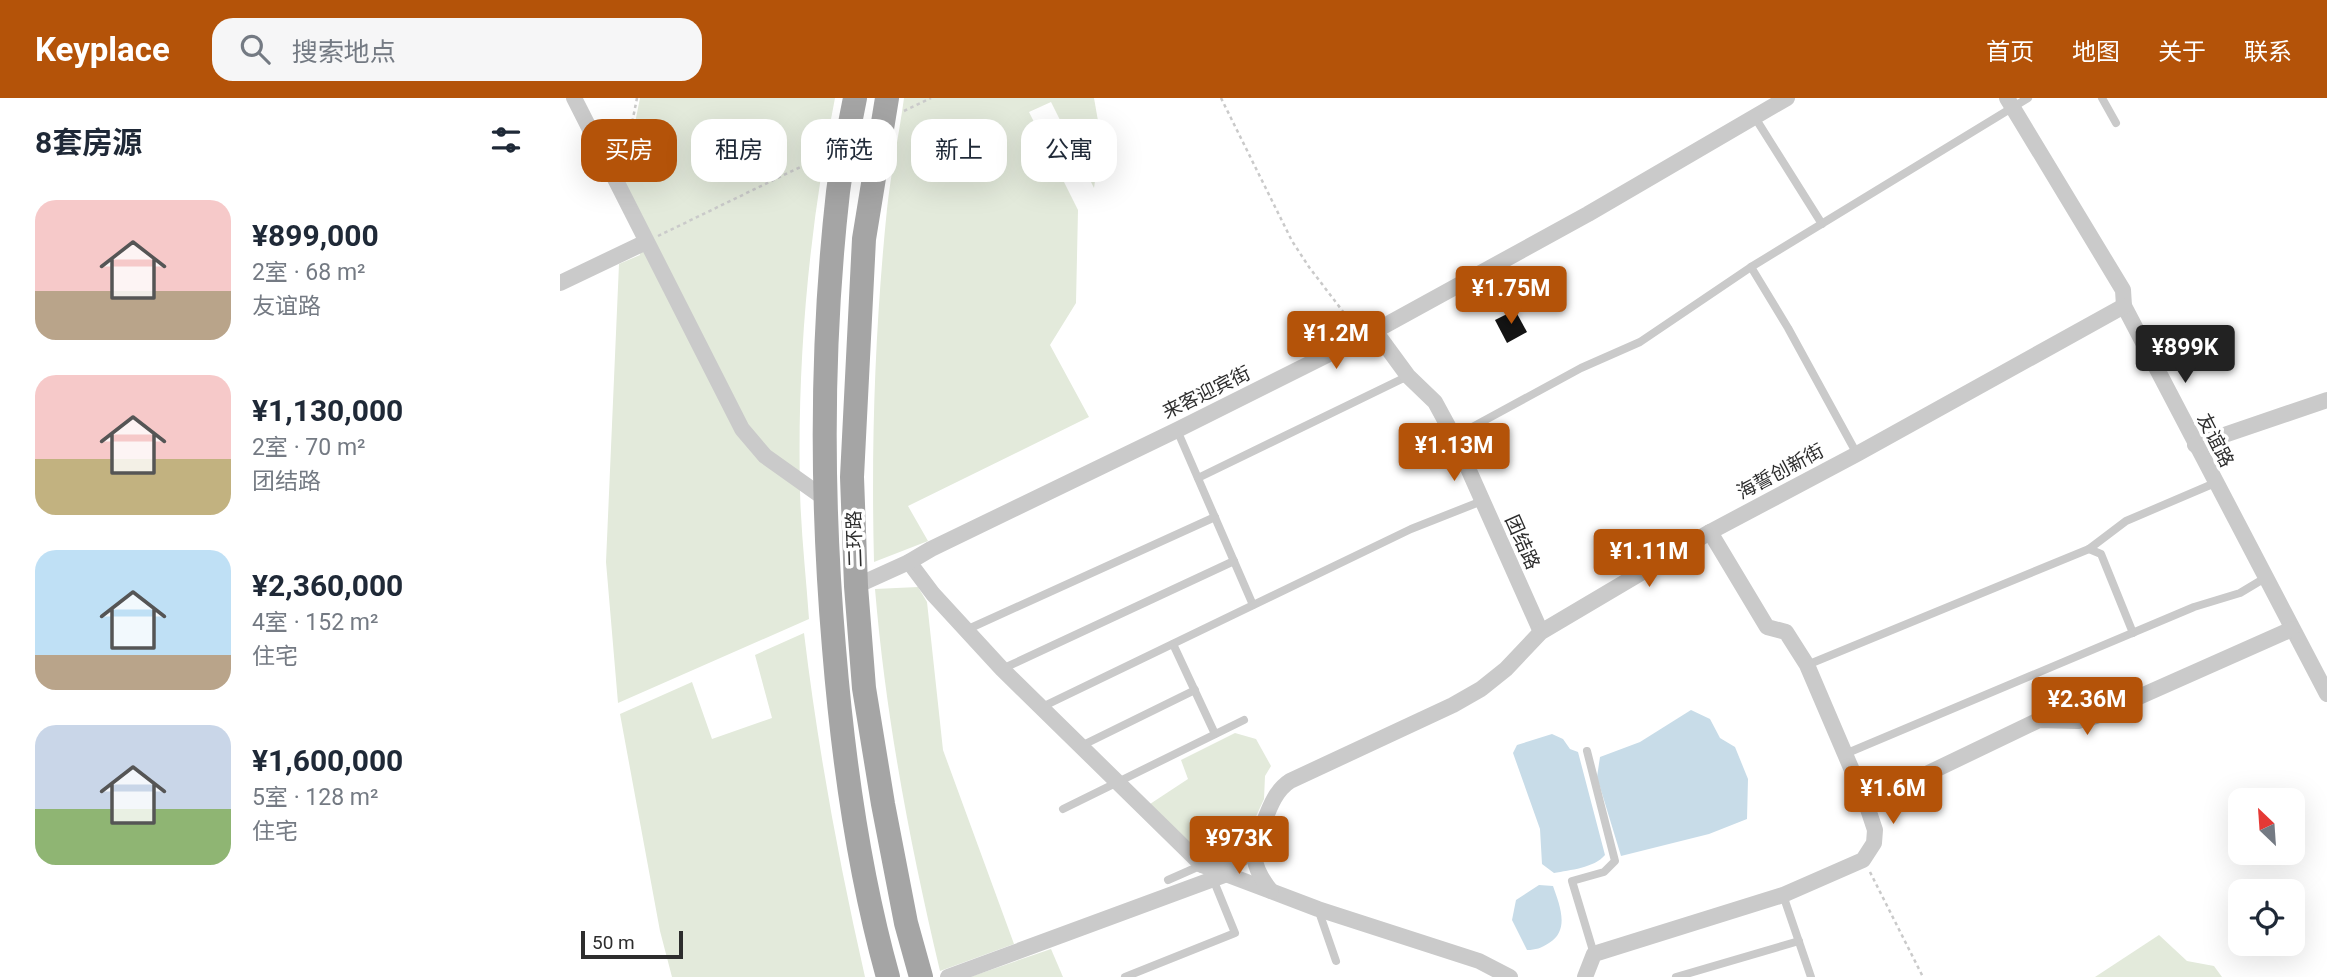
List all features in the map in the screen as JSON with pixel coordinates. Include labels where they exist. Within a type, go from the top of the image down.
[{"type":"main road","name":"二环路","points":[[851,119],[855,98]]},
{"type":"main road","name":"二环路","points":[[884,110],[864,239],[857,350],[852,477],[856,586],[864,688],[883,804],[906,923],[921,977]]},
{"type":"main road","name":"二环路","points":[[840,182],[828,297],[824,498],[841,735],[856,836],[888,977]]},
{"type":"street","points":[[574,98],[742,429],[765,456],[824,498]]},
{"type":"street","name":"来客迎宾街","points":[[856,586],[1368,334],[1588,214],[1787,98]]},
{"type":"street","name":"友谊路","points":[[2010,103],[2123,290],[2124,306],[2327,694]]},
{"type":"street","points":[[560,283],[646,242]]},
{"type":"street","name":"海誓创新街","points":[[1253,846],[1279,788],[1481,689],[1506,669],[1541,632],[1710,532],[2124,306]]},
{"type":"street","name":"团结路","points":[[1368,334],[1435,402],[1454,437],[1541,632]]},
{"type":"street","points":[[2195,445],[2327,400]]},
{"type":"street","points":[[1585,977],[1594,954],[1783,895],[1863,860],[1874,843],[1875,830],[1866,803],[1807,665],[1786,632],[1767,627],[1710,532]]},
{"type":"street","points":[[909,562],[933,594],[1002,669],[1202,864],[1220,877],[1270,891],[1479,961],[1510,977]]},
{"type":"street","points":[[1866,803],[2039,720],[2078,721],[2096,716],[2292,629]]},
{"type":"street","points":[[1202,864],[1230,864],[1243,858],[1253,846]]},
{"type":"street","points":[[1253,846],[1254,862],[1270,891]]},
{"type":"street","points":[[948,977],[1220,877]]},
{"type":"lane","points":[[1454,437],[1581,368],[1640,342],[1751,267],[2010,103],[2028,98]]},
{"type":"lane","points":[[2102,98],[2116,123]]},
{"type":"lane","points":[[1754,116],[1822,224]]},
{"type":"lane","points":[[1751,267],[1788,328],[1857,454]]},
{"type":"lane","points":[[1198,478],[1408,376]]},
{"type":"lane","points":[[1177,430],[1253,605]]},
{"type":"lane","points":[[1807,665],[2089,549],[2126,521],[2215,484]]},
{"type":"lane","points":[[1042,707],[1411,529],[1482,501]]},
{"type":"lane","points":[[966,630],[1214,517]]},
{"type":"lane","points":[[2089,549],[2101,554],[2133,633]]},
{"type":"lane","points":[[1002,669],[1234,561]]},
{"type":"lane","points":[[1845,754],[2194,607],[2240,593],[2265,578]]},
{"type":"lane","points":[[1172,644],[1216,734]]},
{"type":"lane","points":[[1081,747],[1195,690]]},
{"type":"lane","points":[[1063,809],[1244,720]]},
{"type":"lane","points":[[1587,751],[1615,861],[1604,872],[1572,881],[1594,954]]},
{"type":"lane","points":[[1168,880],[1202,864]]},
{"type":"lane","points":[[1125,977],[1235,933],[1220,877]]},
{"type":"lane","points":[[1783,895],[1811,977]]},
{"type":"lane","points":[[1318,909],[1336,961]]},
{"type":"lane","points":[[1676,977],[1799,942]]},
{"type":"path","points":[[619,189],[637,98]]},
{"type":"path","points":[[884,110],[931,98]]},
{"type":"path","points":[[1221,98],[1292,241],[1308,267],[1368,334]]},
{"type":"path","points":[[646,242],[801,166]]},
{"type":"path","points":[[1863,860],[1923,977]]},
{"type":"green space","points":[[640,98],[835,98],[831,119],[801,119],[801,182],[820,182],[807,293],[801,392],[800,491],[809,619],[618,703],[606,562],[619,264],[640,255],[623,183],[677,182],[677,119],[636,119]]},
{"type":"green space","points":[[904,98],[1094,98],[1098,119],[1060,119],[1051,102],[1029,112],[1032,119],[1021,119],[1021,182],[1064,182],[1078,210],[1076,303],[1050,345],[1089,417],[908,506],[928,541],[874,562],[873,474],[879,297],[891,182],[897,182],[897,143]]},
{"type":"green space","points":[[918,587],[927,602],[943,750],[1014,944],[940,971],[900,781],[875,589]]},
{"type":"green space","points":[[804,633],[830,806],[865,977],[672,977],[660,931],[620,714],[692,682],[712,739],[772,718],[755,655]]},
{"type":"green space","points":[[1235,733],[1256,739],[1271,766],[1265,776],[1264,799],[1243,845],[1224,857],[1207,857],[1198,852],[1150,804],[1188,779],[1181,760]]},
{"type":"green space","points":[[2159,935],[2187,961],[2214,966],[2222,977],[2095,977]]},
{"type":"green space","points":[[1051,949],[1063,977],[970,977]]},
{"type":"water","points":[[1691,710],[1710,719],[1720,738],[1735,747],[1748,779],[1747,819],[1709,834],[1621,856],[1597,777],[1600,757],[1640,742]]},
{"type":"water","points":[[1552,734],[1563,739],[1570,749],[1578,752],[1605,855],[1588,866],[1554,873],[1542,864],[1540,829],[1513,753],[1517,745]]},
{"type":"water","points":[[1539,885],[1553,886],[1560,909],[1561,925],[1555,938],[1549,943],[1527,950],[1512,920],[1516,900]]},
{"type":"building","points":[[1515,310],[1527,332],[1507,343],[1495,320]]}]
